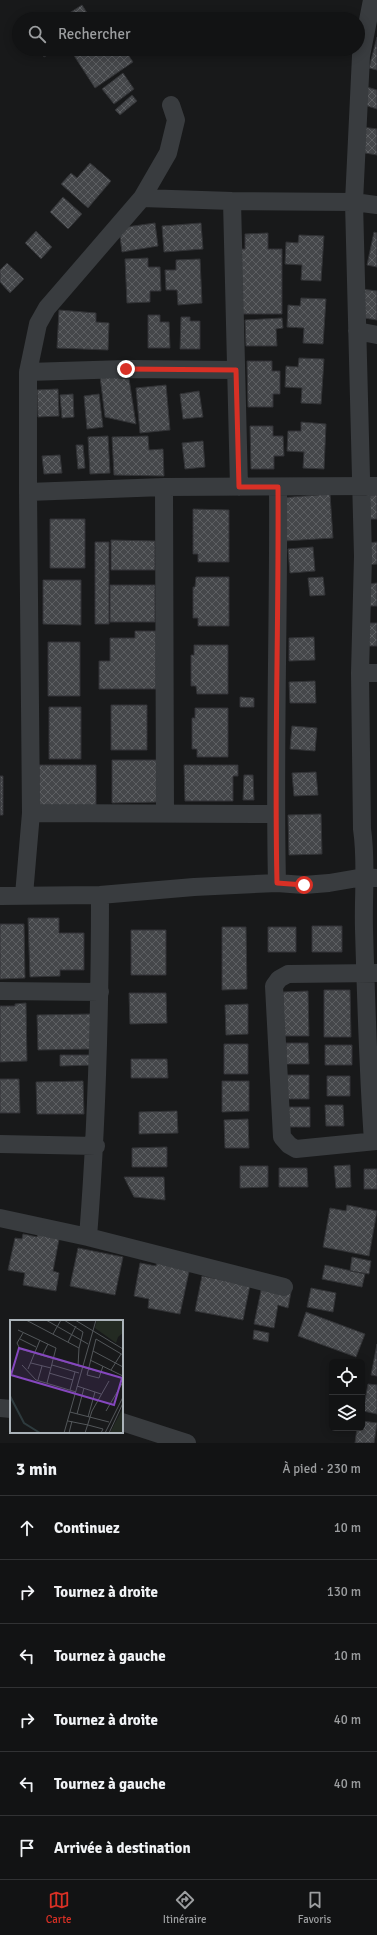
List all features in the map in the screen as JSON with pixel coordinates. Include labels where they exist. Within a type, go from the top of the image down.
[{"type":"street","points":[[365,36],[372,0]]},
{"type":"street","points":[[361,56],[354,202],[358,331],[369,485],[363,556],[369,673],[369,827],[365,849],[370,878],[372,973],[370,1098],[375,1141],[296,1149],[288,1145],[282,1137],[274,986],[279,978],[288,974],[372,973]]},
{"type":"street","points":[[24,895],[31,813],[28,372],[38,324],[48,308],[142,198],[168,153],[176,120],[170,105]]},
{"type":"street","points":[[142,198],[232,201],[354,202],[377,205]]},
{"type":"street","points":[[232,201],[239,487]]},
{"type":"street","points":[[358,331],[377,335]]},
{"type":"street","points":[[28,372],[126,369],[236,370]]},
{"type":"street","points":[[28,492],[164,487],[369,485]]},
{"type":"street","points":[[164,487],[164,813]]},
{"type":"street","points":[[277,883],[276,814],[279,635],[278,487]]},
{"type":"street","points":[[31,813],[276,814]]},
{"type":"street","points":[[0,896],[100,895],[194,887],[277,883],[311,884],[370,878]]},
{"type":"street","points":[[88,1238],[96,1146],[100,992],[100,895]]},
{"type":"street","points":[[0,991],[100,992]]},
{"type":"street","points":[[0,1144],[96,1146]]},
{"type":"street","points":[[0,1218],[88,1238],[284,1287]]},
{"type":"street","points":[[0,1408],[10,1409]]},
{"type":"street","points":[[123,1422],[187,1443]]},
{"type":"building","points":[[82,5],[86,12],[71,12]]},
{"type":"building","points":[[377,37],[377,70],[369,68]]},
{"type":"building","points":[[74,56],[129,56],[133,62],[95,88]]},
{"type":"building","points":[[123,73],[134,89],[114,104],[102,89]]},
{"type":"building","points":[[367,87],[377,90],[377,109],[361,104]]},
{"type":"building","points":[[132,95],[137,101],[120,115],[115,110]]},
{"type":"building","points":[[362,127],[377,129],[377,155],[359,152]]},
{"type":"building","points":[[90,163],[111,181],[88,208],[61,184],[71,173],[77,178]]},
{"type":"building","points":[[63,197],[82,214],[68,229],[50,212]]},
{"type":"building","points":[[155,223],[158,246],[122,252],[119,228]]},
{"type":"building","points":[[201,223],[203,249],[164,252],[162,226]]},
{"type":"building","points":[[36,231],[52,247],[41,259],[25,243]]},
{"type":"building","points":[[374,232],[377,233],[377,267],[367,265]]},
{"type":"building","points":[[268,233],[268,249],[282,249],[282,314],[237,314],[236,249],[245,249],[245,234]]},
{"type":"building","points":[[299,235],[324,236],[321,281],[301,280],[302,265],[285,264],[286,242],[298,243]]},
{"type":"building","points":[[148,258],[148,267],[160,267],[161,291],[150,291],[150,302],[127,303],[125,259]]},
{"type":"building","points":[[200,259],[202,303],[178,305],[177,290],[166,290],[165,270],[176,270],[176,260]]},
{"type":"building","points":[[7,263],[24,279],[10,293],[0,282],[0,270]]},
{"type":"building","points":[[362,289],[377,291],[377,320],[358,317]]},
{"type":"building","points":[[301,298],[326,299],[323,344],[303,343],[304,328],[287,327],[288,305],[300,306]]},
{"type":"building","points":[[59,310],[96,313],[96,322],[109,323],[108,350],[57,348]]},
{"type":"building","points":[[148,315],[160,315],[160,322],[169,322],[170,348],[148,348]]},
{"type":"building","points":[[181,317],[190,317],[190,321],[200,321],[200,349],[180,349]]},
{"type":"building","points":[[282,318],[283,328],[276,329],[277,346],[246,346],[245,320]]},
{"type":"building","points":[[299,358],[324,359],[321,404],[301,403],[302,388],[285,387],[286,366],[298,367]]},
{"type":"building","points":[[247,361],[272,361],[272,371],[280,371],[280,394],[273,394],[273,407],[248,407]]},
{"type":"building","points":[[100,376],[129,379],[136,424],[105,417]]},
{"type":"building","points":[[166,385],[170,430],[140,433],[136,388]]},
{"type":"building","points":[[58,389],[59,416],[38,417],[37,390]]},
{"type":"building","points":[[199,391],[203,417],[183,419],[180,394]]},
{"type":"building","points":[[73,394],[74,417],[62,418],[60,395]]},
{"type":"building","points":[[99,394],[103,427],[87,429],[84,396]]},
{"type":"building","points":[[301,422],[326,424],[324,469],[303,468],[304,452],[287,451],[288,431],[301,431]]},
{"type":"building","points":[[250,426],[273,426],[273,436],[283,436],[284,456],[274,456],[274,469],[251,469]]},
{"type":"building","points":[[108,436],[110,473],[90,474],[88,437]]},
{"type":"building","points":[[148,436],[149,450],[163,449],[164,476],[114,475],[112,437]]},
{"type":"building","points":[[203,441],[205,467],[185,469],[182,443]]},
{"type":"building","points":[[76,445],[83,445],[85,468],[78,469]]},
{"type":"building","points":[[60,455],[62,473],[44,474],[42,456]]},
{"type":"building","points":[[330,494],[333,538],[284,541],[280,498]]},
{"type":"building","points":[[367,495],[377,495],[377,519],[368,519]]},
{"type":"building","points":[[193,509],[229,510],[229,562],[198,562],[198,554],[193,554]]},
{"type":"building","points":[[50,519],[85,519],[85,568],[50,568]]},
{"type":"building","points":[[111,540],[155,541],[155,570],[111,570]]},
{"type":"building","points":[[95,542],[109,542],[109,624],[95,624]]},
{"type":"building","points":[[377,542],[377,564],[367,565],[366,543]]},
{"type":"building","points":[[313,547],[315,571],[290,573],[288,549]]},
{"type":"building","points":[[196,577],[229,577],[229,626],[198,626],[198,618],[193,618],[193,587],[195,587]]},
{"type":"building","points":[[323,577],[325,595],[310,596],[308,578]]},
{"type":"building","points":[[43,580],[81,580],[81,625],[43,624]]},
{"type":"building","points":[[377,583],[377,606],[367,606],[366,584]]},
{"type":"building","points":[[110,585],[155,585],[155,622],[110,622]]},
{"type":"building","points":[[366,623],[377,623],[377,646],[367,646]]},
{"type":"building","points":[[135,631],[156,631],[156,689],[99,689],[99,661],[110,661],[110,638],[135,638]]},
{"type":"building","points":[[314,637],[315,660],[289,661],[289,638]]},
{"type":"building","points":[[48,642],[80,642],[80,696],[48,696]]},
{"type":"building","points":[[194,645],[228,645],[228,694],[197,694],[196,686],[191,686],[191,655],[194,655]]},
{"type":"building","points":[[315,681],[316,703],[290,703],[289,682]]},
{"type":"building","points":[[240,697],[254,698],[254,707],[240,707]]},
{"type":"building","points":[[111,705],[147,705],[147,750],[111,750]]},
{"type":"building","points":[[49,707],[81,707],[81,759],[49,759]]},
{"type":"building","points":[[195,708],[228,708],[228,757],[197,757],[197,749],[192,749],[192,718],[195,718]]},
{"type":"building","points":[[292,726],[317,728],[315,751],[290,749]]},
{"type":"building","points":[[112,760],[157,760],[157,802],[112,803]]},
{"type":"building","points":[[39,765],[96,765],[96,806],[39,806]]},
{"type":"building","points":[[184,765],[238,765],[238,776],[233,776],[233,801],[185,801]]},
{"type":"building","points":[[316,772],[318,795],[294,796],[292,773]]},
{"type":"building","points":[[244,775],[253,775],[254,800],[243,800]]},
{"type":"building","points":[[0,776],[3,776],[3,815],[0,815]]},
{"type":"building","points":[[321,814],[322,854],[289,855],[288,815]]},
{"type":"building","points":[[28,918],[59,918],[59,933],[84,933],[84,970],[60,970],[60,976],[30,977]]},
{"type":"building","points":[[0,924],[24,924],[25,978],[0,979]]},
{"type":"building","points":[[312,926],[342,926],[342,952],[312,952]]},
{"type":"building","points":[[222,927],[246,927],[247,989],[222,990]]},
{"type":"building","points":[[268,927],[296,927],[296,952],[268,952]]},
{"type":"building","points":[[131,930],[166,930],[166,975],[131,975]]},
{"type":"building","points":[[324,990],[350,990],[351,1037],[324,1037]]},
{"type":"building","points":[[308,991],[309,1036],[283,1036],[283,992]]},
{"type":"building","points":[[129,993],[166,993],[167,1023],[130,1024]]},
{"type":"building","points":[[26,1003],[27,1061],[0,1062],[0,1006],[15,1006],[15,1004]]},
{"type":"building","points":[[248,1004],[248,1034],[226,1035],[225,1005]]},
{"type":"building","points":[[91,1014],[92,1049],[38,1050],[37,1015]]},
{"type":"building","points":[[286,1043],[308,1043],[309,1064],[286,1064]]},
{"type":"building","points":[[224,1044],[248,1044],[248,1074],[224,1074]]},
{"type":"building","points":[[325,1045],[352,1045],[352,1065],[325,1065]]},
{"type":"building","points":[[60,1055],[94,1055],[95,1065],[60,1066]]},
{"type":"building","points":[[131,1059],[167,1059],[168,1078],[131,1078]]},
{"type":"building","points":[[285,1075],[309,1075],[309,1099],[286,1099]]},
{"type":"building","points":[[327,1076],[350,1076],[350,1096],[327,1096]]},
{"type":"building","points":[[0,1079],[19,1079],[20,1113],[0,1113]]},
{"type":"building","points":[[83,1081],[84,1114],[37,1114],[36,1082]]},
{"type":"building","points":[[222,1081],[249,1081],[249,1111],[222,1112]]},
{"type":"building","points":[[325,1105],[343,1105],[344,1126],[326,1126]]},
{"type":"building","points":[[287,1107],[310,1107],[310,1127],[288,1127]]},
{"type":"building","points":[[177,1111],[178,1133],[139,1134],[139,1112]]},
{"type":"building","points":[[248,1119],[249,1148],[225,1148],[224,1120]]},
{"type":"building","points":[[167,1147],[167,1167],[132,1167],[132,1148]]},
{"type":"building","points":[[350,1165],[351,1187],[336,1188],[334,1166]]},
{"type":"building","points":[[240,1166],[268,1166],[268,1187],[240,1188]]},
{"type":"building","points":[[279,1168],[307,1168],[308,1187],[279,1187]]},
{"type":"building","points":[[364,1169],[377,1169],[377,1189],[364,1189]]},
{"type":"building","points":[[124,1177],[164,1177],[165,1200],[134,1197]]},
{"type":"building","points":[[347,1205],[377,1211],[369,1256],[323,1247],[330,1208],[346,1211]]},
{"type":"building","points":[[39,1230],[60,1234],[53,1271],[59,1273],[56,1291],[23,1285],[25,1273],[8,1270],[15,1238],[22,1239],[23,1234],[37,1237]]},
{"type":"building","points":[[78,1248],[123,1257],[115,1295],[70,1286]]},
{"type":"building","points":[[352,1257],[371,1261],[369,1274],[350,1271]]},
{"type":"building","points":[[157,1260],[190,1267],[180,1314],[148,1308],[149,1299],[134,1296],[140,1263],[156,1266]]},
{"type":"building","points":[[325,1265],[365,1274],[362,1287],[322,1279]]},
{"type":"building","points":[[202,1276],[250,1285],[243,1320],[195,1311]]},
{"type":"building","points":[[262,1286],[291,1292],[288,1308],[278,1305],[274,1328],[254,1324]]},
{"type":"building","points":[[311,1288],[336,1293],[333,1312],[307,1307]]},
{"type":"building","points":[[306,1312],[365,1334],[356,1357],[298,1336]]},
{"type":"building","points":[[254,1330],[269,1333],[268,1342],[253,1339]]},
{"type":"building","points":[[377,1344],[377,1376],[371,1375]]},
{"type":"building","points":[[368,1384],[377,1385],[377,1414],[365,1411],[365,1400]]},
{"type":"building","points":[[365,1421],[377,1423],[374,1443],[355,1443],[357,1431],[365,1431]]},
{"type":"route","points":[[126,369],[236,370],[239,487],[278,487],[279,635],[276,814],[277,883],[304,885]]}]
